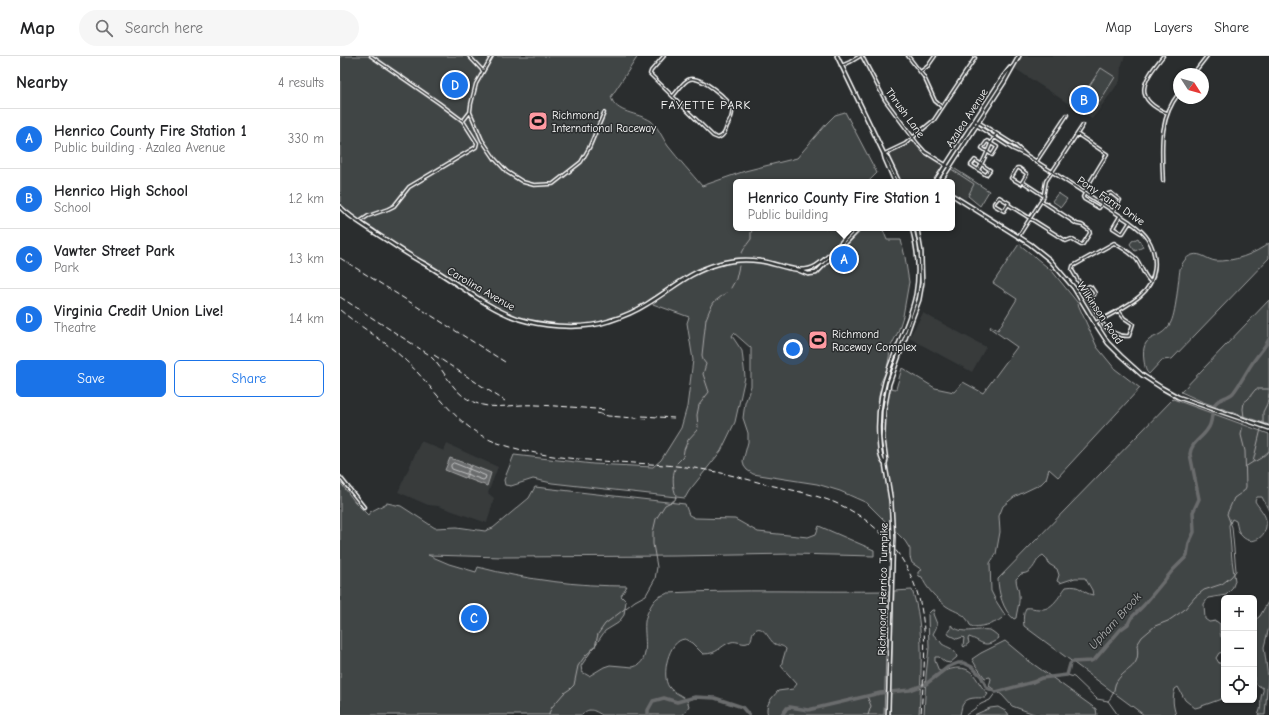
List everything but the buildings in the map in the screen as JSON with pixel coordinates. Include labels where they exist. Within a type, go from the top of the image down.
[{"type":"main road","points":[[837,56],[884,154],[894,179]]},
{"type":"main road","name":"Azalea Avenue","points":[[937,179],[978,122],[1019,56]]},
{"type":"main road","name":"Azalea Avenue","points":[[942,179],[973,123],[1003,77],[1014,65]]},
{"type":"main road","points":[[884,154],[887,157],[898,179]]},
{"type":"main road","name":"Wilkinson Road","points":[[955,197],[1041,252],[1062,273],[1077,292],[1095,323],[1113,348],[1142,375],[1174,395],[1269,428]]},
{"type":"main road","name":"Carolina Avenue","points":[[340,207],[359,222],[409,255],[494,308],[518,319],[544,324],[574,327],[609,321],[634,312],[697,271],[719,263],[739,260],[762,261],[797,270]]},
{"type":"main road","points":[[797,270],[809,268],[820,263],[852,231]]},
{"type":"main road","points":[[797,270],[808,274],[816,273],[857,231]]},
{"type":"main road","name":"Richmond Henrico Turnpike","points":[[885,464],[882,460],[880,450],[880,405],[890,367],[913,305],[918,285],[918,254],[913,231]]},
{"type":"main road","name":"Richmond Henrico Turnpike","points":[[888,715],[893,525],[885,464],[886,460],[883,438],[884,411],[889,384],[917,306],[922,283],[921,251],[918,231]]},
{"type":"street","points":[[359,222],[368,216],[394,206],[409,187],[476,146],[477,143],[463,121],[371,56]]},
{"type":"street","points":[[469,56],[483,71]]},
{"type":"street","points":[[492,56],[476,84],[470,112],[482,140],[492,156],[500,166],[514,178],[522,182],[546,185],[553,184],[581,162],[589,148],[604,113]]},
{"type":"street","points":[[664,56],[650,73],[673,96],[713,136],[717,138],[722,137],[730,120],[732,110],[728,102],[711,86],[700,80],[690,79],[686,81],[673,96]]},
{"type":"street","points":[[841,66],[861,56]]},
{"type":"street","name":"Thrush Lane","points":[[861,56],[885,100],[912,138],[925,152],[948,166]]},
{"type":"street","points":[[908,56],[920,72],[933,98],[943,107]]},
{"type":"street","points":[[920,72],[928,66],[935,56]]},
{"type":"street","points":[[1163,56],[1147,78],[1145,91],[1152,106],[1167,113]]},
{"type":"street","points":[[1198,68],[1207,56]]},
{"type":"street","points":[[884,154],[902,145],[934,120],[975,58]]},
{"type":"street","points":[[1163,180],[1163,126],[1167,113],[1173,102]]},
{"type":"street","points":[[463,121],[470,112]]},
{"type":"street","points":[[1036,162],[1067,115]]},
{"type":"street","name":"Pony Farm Drive","points":[[975,120],[1021,150],[1036,162],[1130,222],[1144,233],[1152,248],[1155,263],[1151,282],[1141,295],[1095,323]]},
{"type":"street","name":"Pony Farm Drive","points":[[973,123],[1013,149],[1026,155]]},
{"type":"street","points":[[1018,237],[1042,201],[1045,183],[1083,125]]},
{"type":"street","points":[[978,170],[994,137],[997,134]]},
{"type":"street","points":[[1077,134],[1107,155],[1083,197],[1100,208],[1108,194],[1111,193],[1120,200],[1113,211]]},
{"type":"street","points":[[987,141],[991,143],[997,148],[992,155],[982,149],[987,141]]},
{"type":"street","points":[[975,160],[990,170],[986,175],[978,170],[971,165],[975,160]]},
{"type":"street","points":[[1023,182],[1027,174],[1018,168],[1011,178],[1020,184],[1023,182],[1044,196]]},
{"type":"street","points":[[1008,205],[1003,211],[994,204],[998,197],[1009,203],[1008,205],[1066,241],[1072,240],[1080,245],[1083,244],[1090,233],[1090,230],[1077,224],[1042,201]]},
{"type":"street","points":[[1120,216],[1113,228],[1121,233],[1123,233],[1130,222]]},
{"type":"street","points":[[1099,316],[1072,270],[1072,267],[1113,243],[1138,261],[1151,282]]},
{"type":"street","points":[[1084,290],[1090,286],[1095,293],[1089,298]]},
{"type":"street","points":[[1103,324],[1108,329],[1123,336],[1128,336],[1133,324],[1119,314],[1118,310]]},
{"type":"street","points":[[340,477],[364,507]]},
{"type":"shaded area","name":"Richmond Raceway Complex","points":[[340,56],[638,56],[611,97],[617,107],[622,110],[651,121],[658,129],[668,146],[702,186],[745,171],[797,158],[835,115],[845,112],[877,173],[871,179],[733,179],[733,231],[883,231],[887,240],[901,240],[909,282],[903,316],[898,332],[891,346],[887,369],[880,384],[884,387],[896,389],[902,368],[935,388],[954,392],[963,382],[983,393],[1017,347],[990,328],[991,326],[998,330],[1017,299],[993,283],[1019,244],[1052,271],[1077,302],[1097,347],[1115,369],[1140,388],[1058,477],[1049,469],[1046,479],[1041,484],[1014,497],[1003,506],[999,516],[1000,532],[996,554],[990,563],[991,591],[1005,615],[999,621],[973,627],[963,615],[946,606],[932,593],[922,577],[918,574],[918,572],[922,570],[912,563],[910,549],[905,541],[867,503],[840,491],[817,484],[753,474],[747,470],[743,461],[748,442],[748,433],[743,418],[745,403],[751,386],[751,348],[734,333],[732,336],[742,351],[745,377],[735,422],[721,451],[685,498],[552,483],[533,479],[511,486],[505,485],[504,480],[514,455],[593,464],[653,467],[661,460],[681,428],[687,407],[693,360],[687,323],[689,317],[650,303],[609,321],[574,327],[529,322],[499,310],[385,240],[340,207]]},
{"type":"shaded area","points":[[1022,56],[1125,56],[1121,67],[1120,81],[1092,119],[1014,68]]},
{"type":"shaded area","points":[[1101,68],[1115,77],[1097,106],[1082,97]]},
{"type":"shaded area","points":[[912,141],[924,152],[944,166],[936,179],[900,179],[889,155]]},
{"type":"shaded area","points":[[952,167],[989,191],[980,206],[968,196],[974,184],[951,169]]},
{"type":"shaded area","points":[[950,169],[975,184],[966,199],[955,193],[955,179],[943,179]]},
{"type":"shaded area","points":[[1058,193],[1067,199],[1061,207],[1052,201]]},
{"type":"shaded area","points":[[1138,238],[1143,247],[1135,251],[1130,244]]},
{"type":"shaded area","points":[[1269,243],[1269,258],[1172,359],[1162,360],[1149,374],[1145,368],[1144,361],[1145,345],[1151,338],[1166,330],[1170,324],[1175,306],[1180,269],[1186,259],[1195,254],[1216,261],[1237,259],[1251,254]]},
{"type":"shaded area","points":[[1269,300],[1269,425],[1203,402],[1181,392]]},
{"type":"shaded area","points":[[923,313],[986,347],[972,372],[909,338]]},
{"type":"shaded area","points":[[1173,399],[1269,434],[1269,511],[1262,497],[1257,497],[1255,501],[1263,512],[1266,520],[1266,527],[1261,537],[1252,541],[1247,540],[1238,530],[1236,521],[1232,519],[1229,525],[1235,581],[1232,589],[1226,595],[1208,598],[1204,604],[1205,619],[1209,622],[1216,621],[1220,624],[1221,653],[1216,658],[1221,663],[1221,699],[1195,708],[1185,700],[1178,687],[1175,689],[1173,699],[1176,715],[1144,715],[1024,626],[1024,612],[1026,608],[1048,608],[1055,602],[1066,587],[1075,587],[1093,595],[1092,590],[1085,578],[1075,578],[1060,583],[1057,581],[1059,575],[1057,569],[1049,564],[1043,555],[1030,571],[1021,574],[1016,579],[1019,600],[1016,618],[1014,619],[1004,606],[998,579]]},
{"type":"shaded area","points":[[421,441],[444,451],[447,444],[498,467],[488,493],[494,498],[487,523],[438,506],[428,505],[398,492]]},
{"type":"shaded area","points":[[340,482],[355,502],[368,515],[370,512],[387,503],[401,506],[435,528],[457,527],[485,531],[493,528],[529,498],[535,487],[685,504],[689,515],[695,518],[735,519],[758,532],[808,537],[816,534],[819,526],[874,550],[874,556],[794,554],[503,557],[428,555],[449,564],[476,572],[478,567],[533,579],[590,585],[627,586],[621,596],[626,601],[624,615],[618,623],[605,631],[581,666],[582,672],[589,676],[610,665],[633,667],[639,664],[645,653],[645,623],[648,612],[655,600],[668,593],[750,591],[888,591],[884,715],[768,715],[768,705],[778,691],[793,689],[797,684],[781,666],[786,649],[775,644],[763,630],[757,629],[754,631],[749,642],[731,642],[708,654],[703,654],[692,643],[685,639],[674,645],[668,659],[666,675],[669,687],[688,702],[689,706],[683,715],[602,715],[589,710],[584,712],[582,715],[340,715]]},
{"type":"shaded area","points":[[912,590],[919,619],[921,652],[919,715],[890,715],[894,591]]},
{"type":"shaded area","points":[[1269,600],[1269,627],[1264,647],[1268,677],[1265,715],[1258,715],[1263,692],[1263,688],[1257,685],[1257,618]]},
{"type":"shaded area","points":[[932,610],[935,610],[933,614],[937,624],[933,634],[942,644],[953,650],[957,657],[950,663],[945,662],[939,657],[935,657],[939,671],[958,668],[966,669],[974,675],[988,694],[985,698],[972,698],[966,701],[962,706],[960,715],[924,715],[929,648],[928,614]]},
{"type":"shaded area","points":[[951,625],[964,631],[990,630],[999,638],[994,642],[983,644],[969,637],[969,643],[964,647],[963,637],[957,639],[949,635],[948,633],[951,629]]},
{"type":"shaded area","points":[[1005,641],[1029,661],[1096,709],[1097,715],[1037,715],[1012,706],[1002,695],[989,686],[991,679],[990,677],[985,678],[972,659]]},
{"type":"shaded area","points":[[998,707],[1007,712],[1009,715],[974,715],[990,708]]},
{"type":"water","points":[[450,458],[470,465],[465,478],[445,470]]},
{"type":"water","points":[[471,465],[491,473],[487,486],[466,478]]},
{"type":"waterway","points":[[742,253],[751,239],[752,231]]},
{"type":"waterway","points":[[731,288],[736,279],[739,266]]},
{"type":"waterway","points":[[677,463],[683,457],[688,440],[697,430],[699,405],[709,392],[703,374],[706,364],[702,355],[706,319],[714,302],[726,293]]},
{"type":"waterway","name":"Upham Brook","points":[[782,715],[787,708],[790,707],[808,710],[880,693],[910,690],[926,684],[948,667],[958,663],[964,663],[972,667],[981,676],[987,688],[996,692],[1033,682],[1042,678],[1067,675],[1072,662],[1091,661],[1095,659],[1121,629],[1128,624],[1131,618],[1187,555],[1189,543],[1194,532],[1193,512],[1199,499],[1190,454],[1192,447],[1209,427],[1215,404],[1219,400],[1233,393],[1269,339]]},
{"type":"waterway","points":[[1244,417],[1244,402],[1256,389],[1269,389]]},
{"type":"waterway","points":[[1263,424],[1263,412],[1267,404],[1269,394]]},
{"type":"waterway","points":[[1108,701],[1113,694],[1117,681],[1135,663],[1138,653],[1137,645],[1142,637],[1155,626],[1168,621],[1184,610],[1195,597],[1204,590],[1222,584],[1236,571],[1232,527],[1227,514],[1234,498],[1244,491],[1246,487],[1245,451],[1241,435],[1243,423]]},
{"type":"waterway","points":[[1245,467],[1253,462],[1261,429]]},
{"type":"waterway","points":[[1254,462],[1269,451]]},
{"type":"waterway","points":[[549,715],[552,707],[564,693],[574,685],[578,666],[585,656],[595,647],[598,634],[605,624],[635,601],[646,595],[655,579],[657,567],[653,544],[653,532],[656,519],[665,505],[675,500],[676,495],[673,478],[675,469]]},
{"type":"waterway","points":[[1067,675],[1074,677],[1097,699],[1108,701],[1118,715]]},
{"type":"waterway","points":[[966,715],[981,704],[990,700],[996,692]]},
{"type":"waterway","points":[[867,696],[871,706],[868,715]]},
{"type":"waterway","points":[[648,715],[648,710],[653,701],[664,698],[677,702],[695,697],[715,698],[742,707],[749,715]]},
{"type":"railway","points":[[340,258],[505,362]]},
{"type":"railway","points":[[340,297],[428,354],[463,396],[481,405],[563,406],[607,410]]},
{"type":"railway","points":[[340,310],[404,359],[456,416],[481,435],[495,442],[518,449],[566,458],[696,468],[736,476],[823,498],[848,509],[863,518],[890,542],[909,572],[916,589],[921,607],[924,634],[921,715]]},
{"type":"railway","points":[[434,355],[505,401]]},
{"type":"railway","points":[[597,413],[608,416],[647,419]]},
{"type":"railway","points":[[642,416],[674,418]]},
{"type":"place","name":"Virginia Credit Union Live!","points":[[455,85]]},
{"type":"place","name":"Henrico High School","points":[[1084,100]]},
{"type":"place","name":"Richmond International Raceway","points":[[538,121]]},
{"type":"place","name":"Henrico County Fire Station 1","points":[[844,259]]},
{"type":"place","name":"Richmond Raceway Complex","points":[[818,340]]},
{"type":"place","name":"Vawter Street Park","points":[[474,618]]},
{"type":"district","name":"FAYETTE PARK","points":[[706,105]]}]
